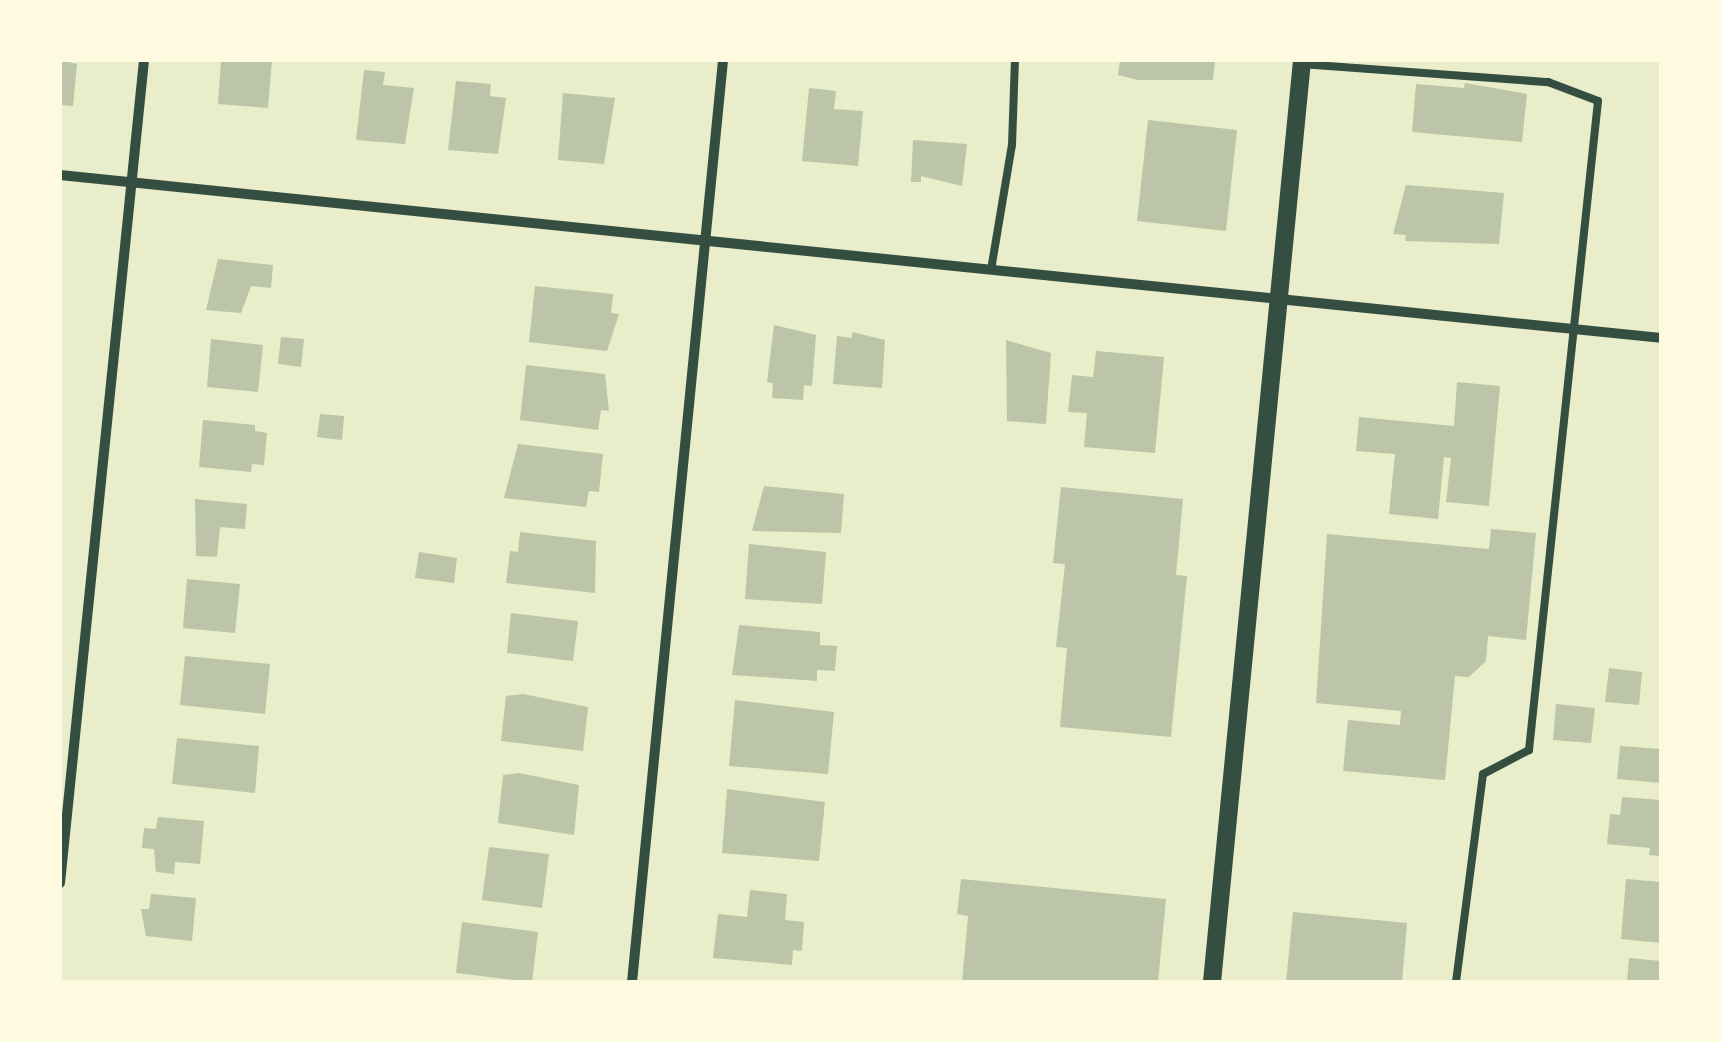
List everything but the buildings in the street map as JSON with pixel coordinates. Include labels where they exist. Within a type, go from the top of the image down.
[{"type":"street","points":[[60,883],[144,60]]},
{"type":"street","points":[[632,982],[723,60]]},
{"type":"street","points":[[1212,982],[1302,62]]},
{"type":"street","points":[[60,174],[1661,338]]},
{"type":"lane","points":[[991,270],[1012,145],[1015,60]]},
{"type":"lane","points":[[1302,62],[1548,82],[1598,101],[1529,750],[1484,774],[1456,982]]}]
